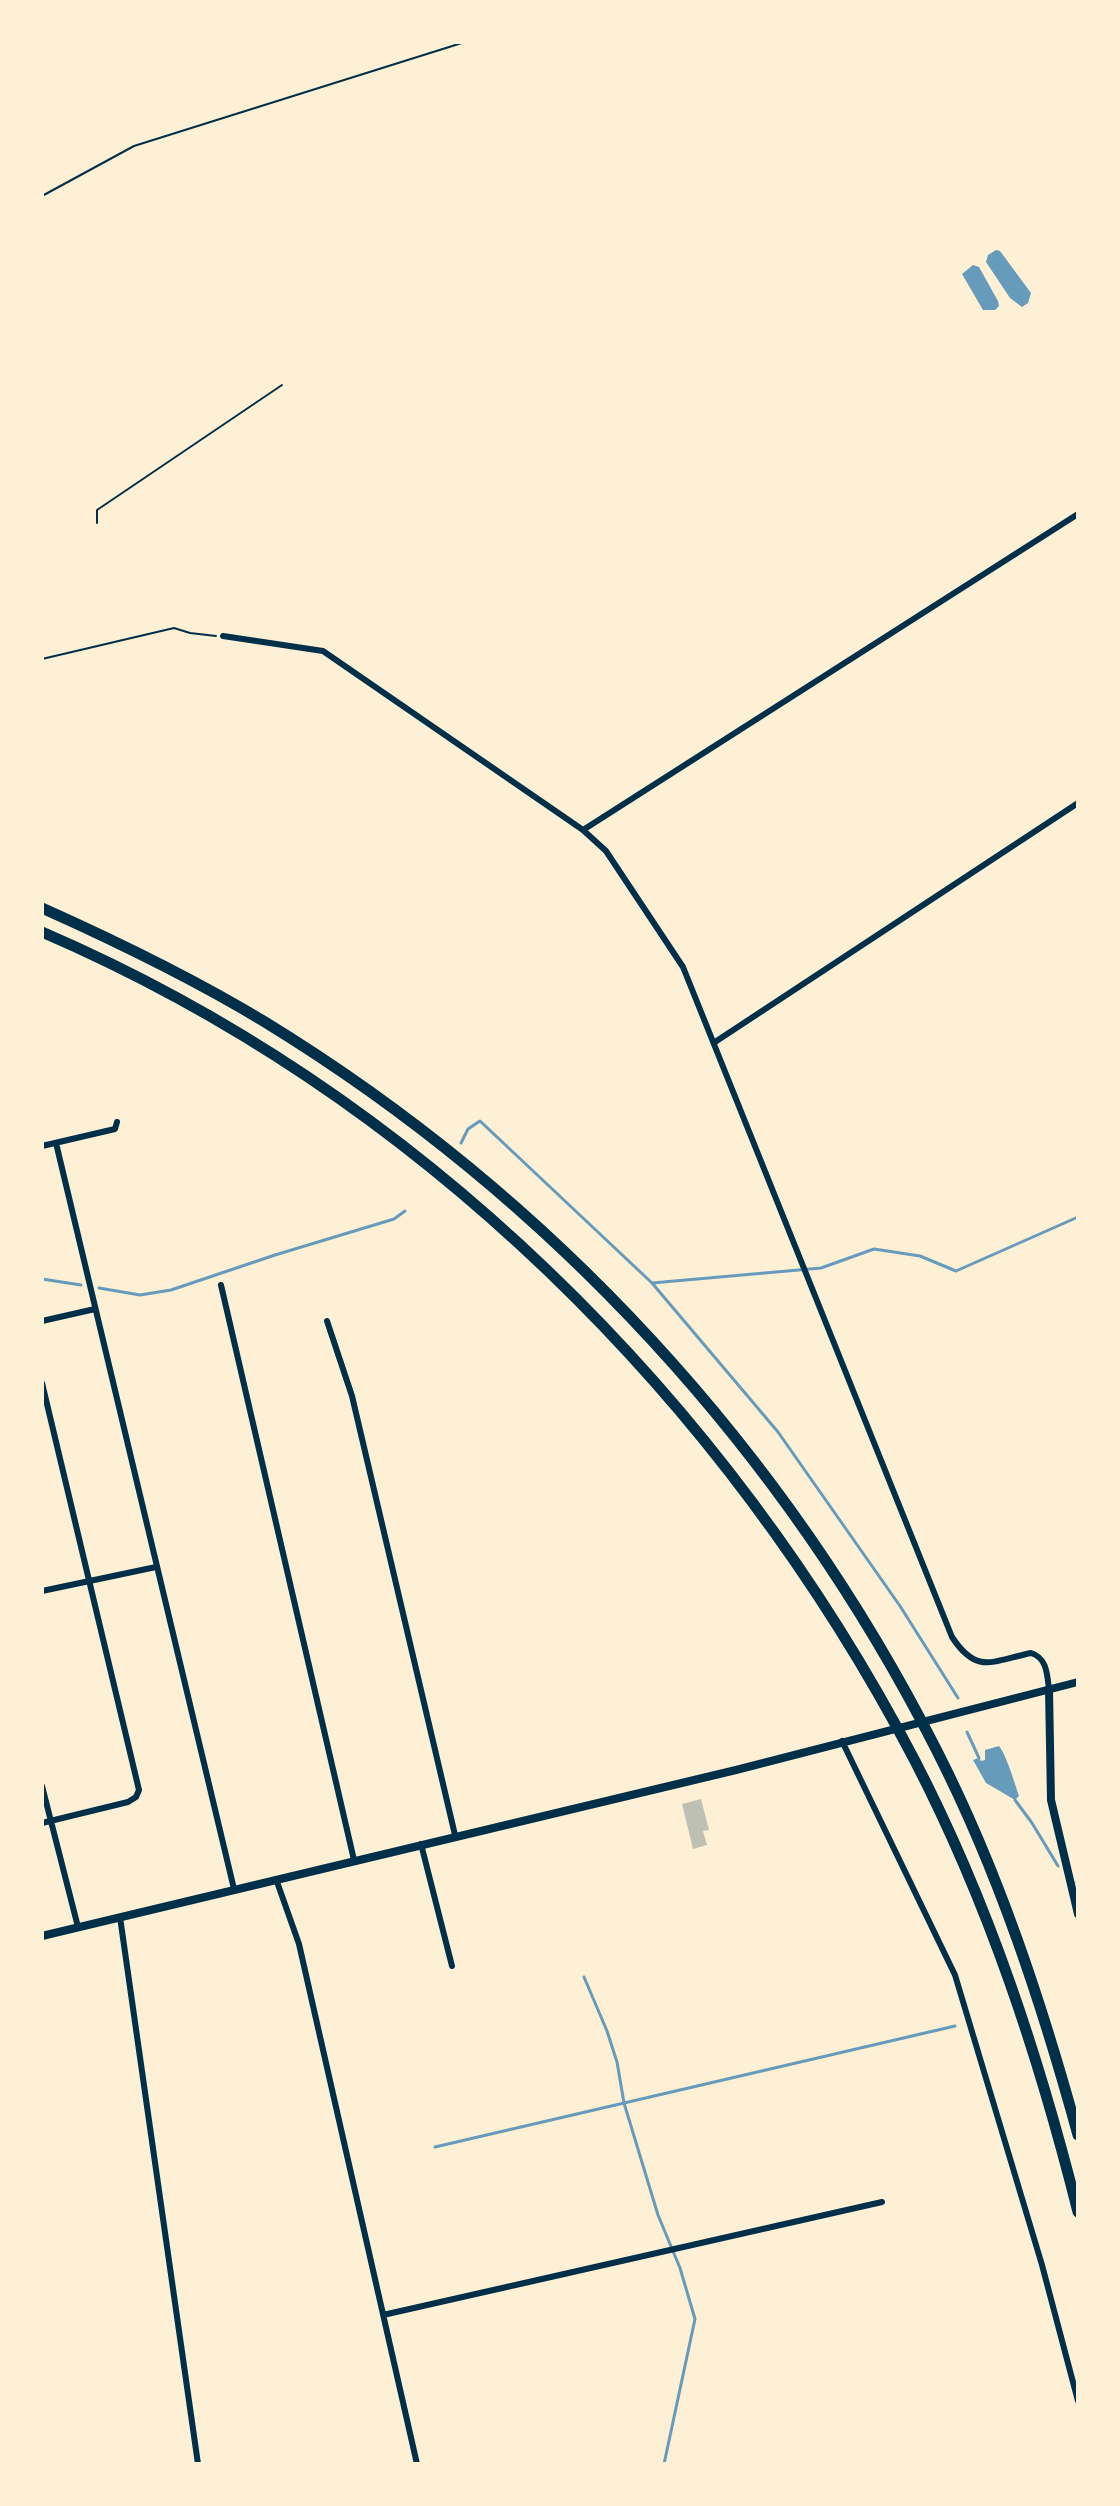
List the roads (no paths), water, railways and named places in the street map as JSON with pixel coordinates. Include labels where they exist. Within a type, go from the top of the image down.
[{"type":"highway","points":[[42,908],[176,972],[264,1021],[366,1089],[478,1173],[526,1215],[656,1343],[754,1461],[852,1599],[938,1752],[1003,1900],[1045,2019],[1078,2135]]},
{"type":"highway","points":[[42,932],[129,974],[275,1057],[389,1137],[483,1212],[541,1264],[689,1420],[745,1490],[800,1568],[916,1763],[998,1948],[1034,2054],[1078,2212]]},
{"type":"street","points":[[583,830],[1078,514]]},
{"type":"street","points":[[223,636],[323,651],[583,830],[606,851],[683,967],[952,1637],[972,1661],[982,1663],[1036,1655],[1044,1665],[1049,1689],[1051,1800],[1078,1914]]},
{"type":"street","points":[[715,1042],[1078,803]]},
{"type":"street","points":[[42,1146],[115,1129],[117,1122]]},
{"type":"street","points":[[56,1143],[234,1889]]},
{"type":"street","points":[[221,1285],[354,1860]]},
{"type":"street","points":[[42,1321],[95,1309]]},
{"type":"street","points":[[327,1321],[352,1396],[455,1835]]},
{"type":"street","points":[[42,1383],[139,1790],[136,1797],[128,1802],[42,1823]]},
{"type":"street","points":[[42,1591],[156,1567]]},
{"type":"street","points":[[42,1936],[736,1770],[1078,1682]]},
{"type":"street","points":[[842,1741],[955,1975],[1042,2265],[1078,2401]]},
{"type":"street","points":[[42,1786],[78,1927]]},
{"type":"street","points":[[421,1844],[452,1966]]},
{"type":"street","points":[[276,1879],[299,1944],[417,2464]]},
{"type":"street","points":[[120,1917],[198,2464]]},
{"type":"street","points":[[383,2315],[882,2202]]},
{"type":"water","points":[[1000,251],[1031,293],[1028,303],[1022,307],[1010,298],[986,262],[988,255]]},
{"type":"water","points":[[973,265],[979,267],[998,301],[999,306],[995,310],[983,310],[962,274]]},
{"type":"water","points":[[999,1746],[1019,1796],[1015,1800],[986,1783],[973,1760],[985,1760],[985,1750]]},
{"type":"waterway","points":[[461,1143],[468,1129],[480,1121],[652,1283],[778,1432],[900,1606],[958,1698]]},
{"type":"waterway","points":[[99,1288],[140,1295],[171,1290],[394,1219],[405,1211]]},
{"type":"waterway","points":[[652,1283],[821,1268],[874,1249],[920,1256],[956,1271],[1078,1217]]},
{"type":"waterway","points":[[42,1279],[81,1285]]},
{"type":"waterway","points":[[967,1732],[979,1758]]},
{"type":"waterway","points":[[1015,1800],[1058,1866]]},
{"type":"waterway","points":[[584,1977],[607,2031],[617,2062],[624,2103],[658,2215],[680,2268],[695,2319],[664,2464]]},
{"type":"waterway","points":[[435,2147],[955,2026]]}]
